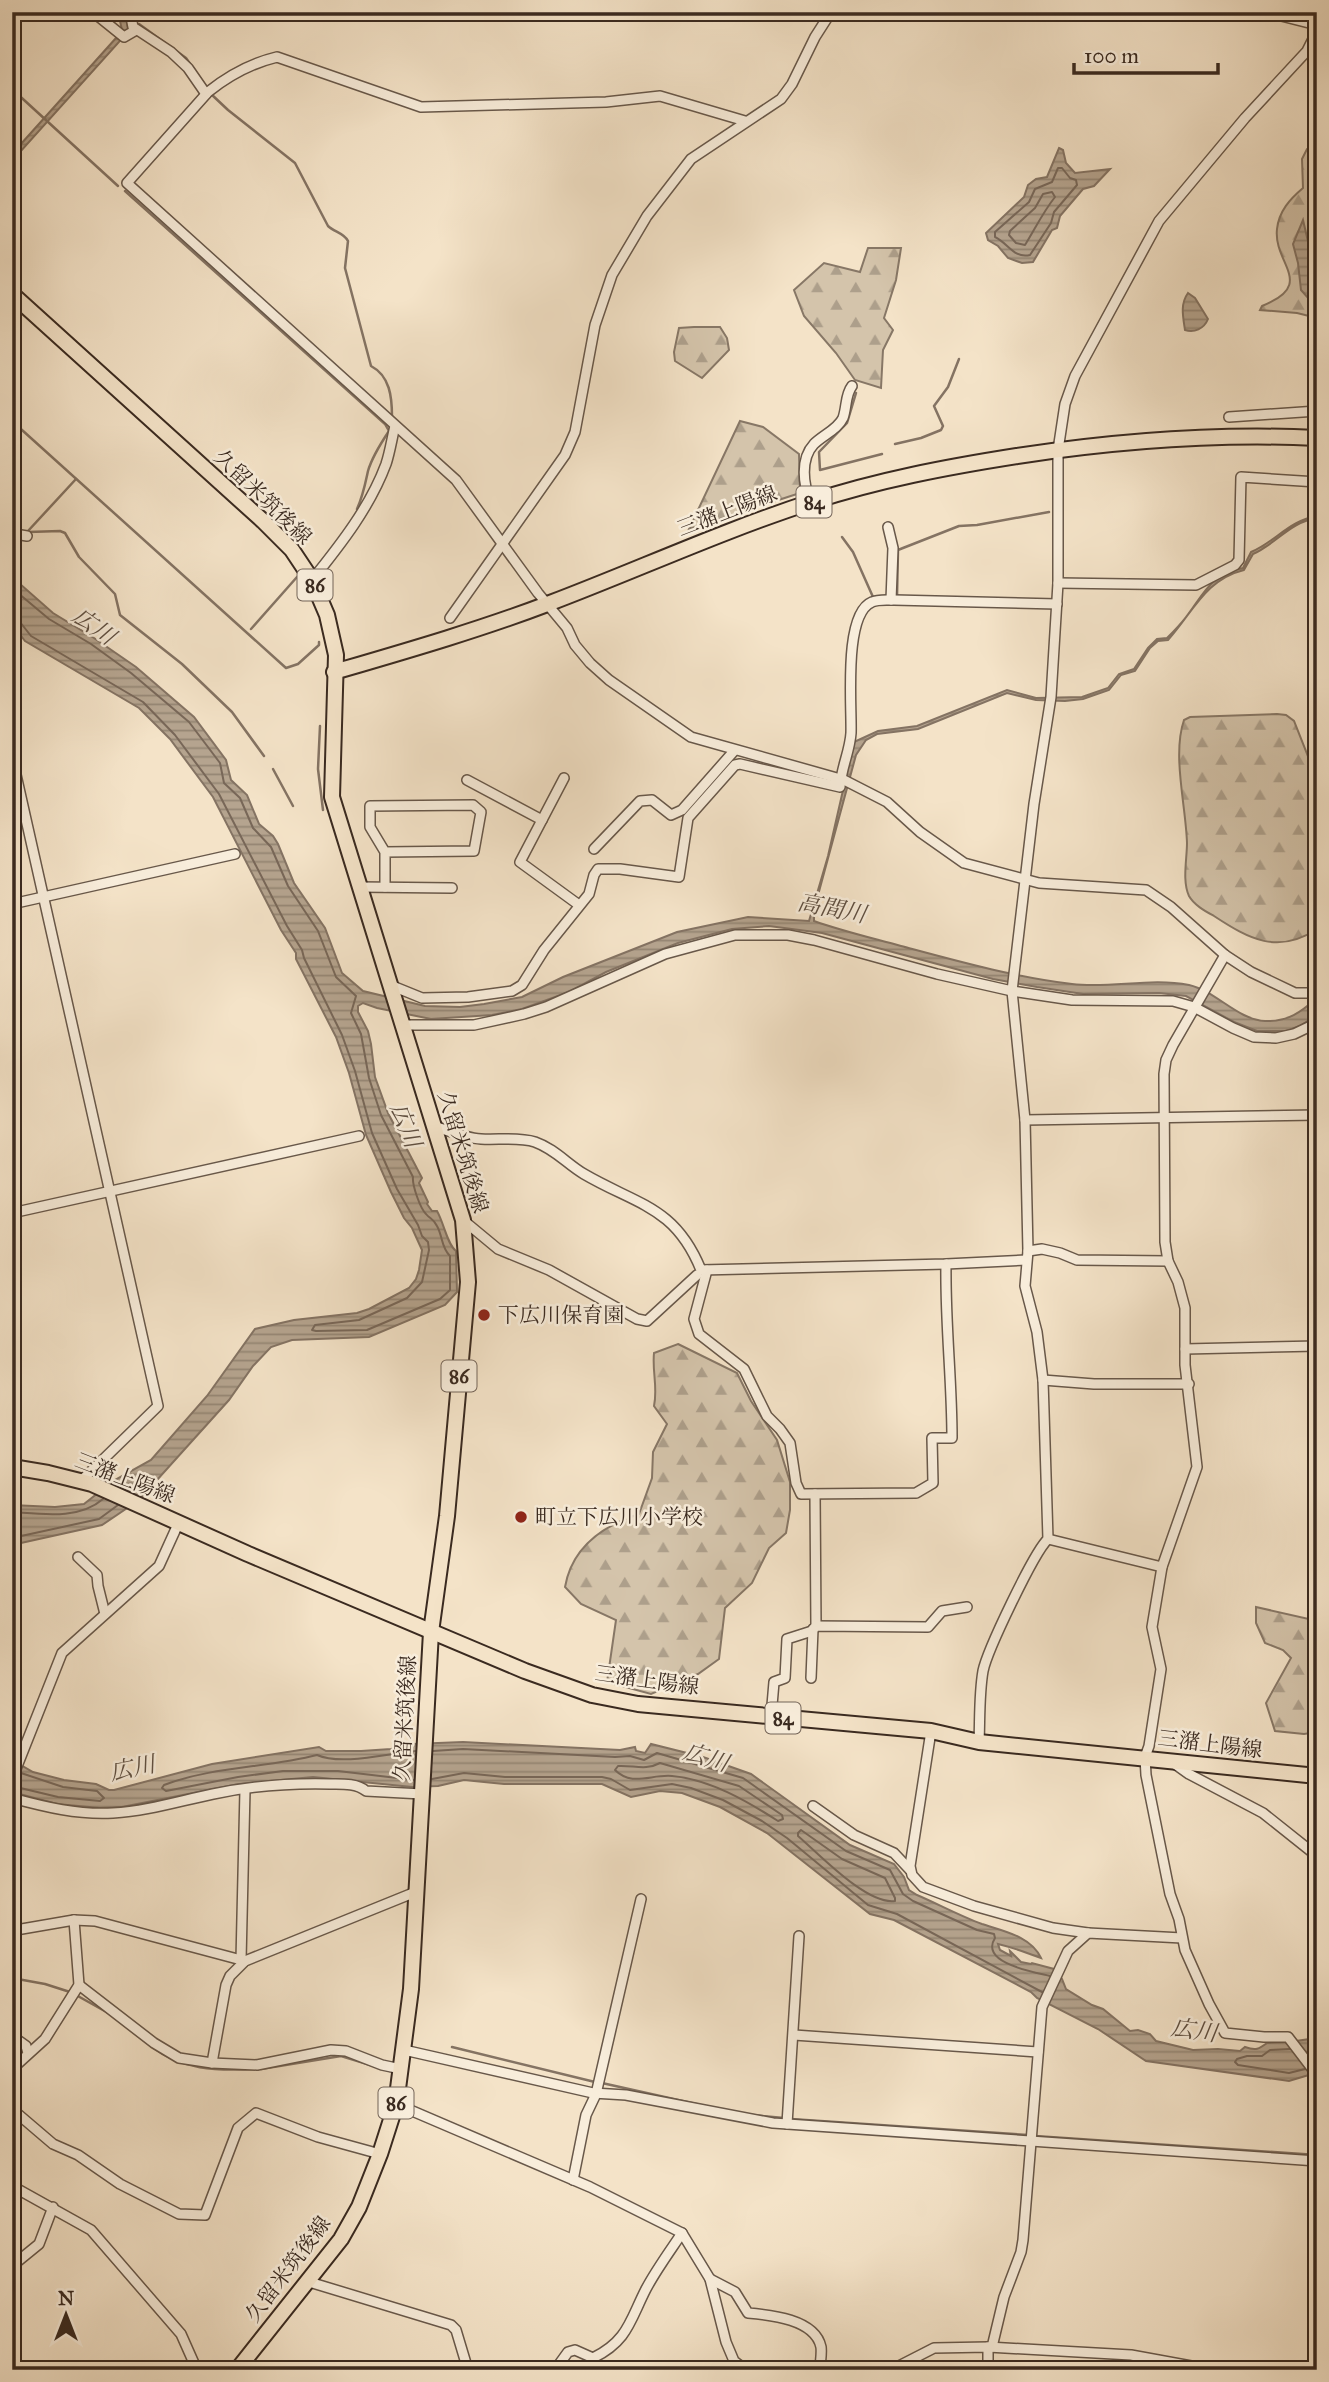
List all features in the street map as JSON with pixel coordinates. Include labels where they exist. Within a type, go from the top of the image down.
[{"type":"main road","name":"久留米筑後線","points":[[12,294],[263,521],[292,550],[312,580],[327,615],[335,655],[332,797],[463,1220],[468,1282],[447,1516],[431,1632],[411,1989],[396,2104],[359,2207],[341,2239],[237,2370]]},
{"type":"main road","name":"三潴上陽線","points":[[334,672],[427,645],[547,604],[811,502],[950,466],[1058,450],[1178,438],[1317,438]]},
{"type":"main road","name":"三潴上陽線","points":[[12,1467],[87,1482],[431,1632],[592,1695],[638,1704],[931,1731],[979,1742],[1317,1776]]},
{"type":"street","points":[[93,12],[120,35],[136,30]]},
{"type":"street","points":[[130,12],[136,30],[171,52],[208,92]]},
{"type":"street","points":[[450,618],[565,455],[575,432],[595,324],[612,275],[647,216],[691,159],[781,99],[831,12]]},
{"type":"street","points":[[1266,12],[1317,25]]},
{"type":"street","points":[[979,1742],[983,1670],[1024,1578],[1048,1539],[1043,1380],[1037,1332],[1025,1286],[1025,1119],[1012,991],[1051,699],[1058,583],[1058,450],[1065,404],[1076,376],[1159,221],[1245,118],[1307,51],[1317,31]]},
{"type":"street","points":[[745,121],[660,96],[606,102],[421,107],[277,57],[261,61],[222,81],[208,92],[127,183],[456,480],[567,628],[575,645],[590,663],[609,680],[691,737],[845,780],[887,802],[920,832],[964,863],[1039,883],[1146,890],[1171,907],[1225,955],[1251,972],[1295,993],[1317,990]]},
{"type":"street","points":[[811,502],[804,480],[806,458],[812,446],[843,417],[848,391],[852,386]]},
{"type":"street","points":[[1229,417],[1317,411]]},
{"type":"street","points":[[312,580],[349,533],[376,487],[386,462],[395,426]]},
{"type":"street","points":[[1058,583],[1196,585],[1236,565],[1239,560],[1241,477],[1317,482]]},
{"type":"street","points":[[888,527],[895,600]]},
{"type":"street","points":[[390,989],[422,998],[468,997],[512,991],[522,985],[544,950],[589,894],[593,875],[598,869],[620,869],[679,877],[688,818],[734,765],[740,764],[840,787],[845,780],[851,737],[851,646],[856,625],[865,607],[871,602],[895,600],[1057,604]]},
{"type":"street","points":[[594,849],[640,801],[652,800],[671,815],[682,810],[734,751]]},
{"type":"street","points":[[12,757],[158,1406],[87,1482]]},
{"type":"street","points":[[564,778],[520,862],[579,905]]},
{"type":"street","points":[[467,780],[542,820]]},
{"type":"street","points":[[385,852],[474,851],[481,812],[473,805],[370,806],[370,827],[385,852],[385,887]]},
{"type":"street","points":[[12,904],[235,854]]},
{"type":"street","points":[[359,887],[452,887]]},
{"type":"street","points":[[402,1022],[474,1025],[524,1014],[546,1007],[665,954],[735,935],[788,935],[1012,991],[1072,1000],[1173,1001],[1196,1005],[1233,1028],[1254,1037],[1276,1038],[1317,1023]]},
{"type":"street","points":[[1225,955],[1166,1060],[1164,1074],[1165,1242],[1168,1261],[1178,1282],[1185,1308],[1185,1349],[1197,1467],[1162,1567],[1152,1627],[1161,1669],[1145,1757],[1146,1775],[1170,1894],[1179,1919],[1185,1950],[1225,2033],[1288,2037],[1317,2076]]},
{"type":"street","points":[[1025,1119],[1317,1115]]},
{"type":"street","points":[[434,1126],[477,1139],[532,1141],[555,1151],[573,1167],[600,1183],[639,1200],[669,1219],[694,1251],[701,1270],[946,1264],[1027,1255],[1042,1249],[1077,1260],[1168,1261]]},
{"type":"street","points":[[12,1213],[359,1136]]},
{"type":"street","points":[[463,1220],[498,1249],[549,1270],[637,1319],[647,1321],[697,1275]]},
{"type":"street","points":[[707,1270],[694,1319],[698,1334],[744,1369],[767,1416],[790,1443],[796,1483],[801,1494],[916,1493],[933,1483],[932,1438],[952,1438],[952,1400],[945,1321],[946,1264]]},
{"type":"street","points":[[1185,1349],[1317,1346]]},
{"type":"street","points":[[1043,1380],[1094,1384],[1189,1384]]},
{"type":"street","points":[[811,1678],[815,1628],[815,1493]]},
{"type":"street","points":[[12,1779],[62,1653],[159,1566],[178,1522]]},
{"type":"street","points":[[1048,1539],[1162,1567]]},
{"type":"street","points":[[78,1557],[97,1575],[105,1614]]},
{"type":"street","points":[[771,1717],[774,1682],[785,1678],[787,1639],[815,1628],[928,1627],[942,1611],[967,1607]]},
{"type":"street","points":[[911,1871],[931,1731]]},
{"type":"street","points":[[1170,1760],[1189,1774],[1263,1813],[1317,1856]]},
{"type":"street","points":[[12,1798],[80,1813],[112,1813],[294,1783],[340,1784],[361,1787],[366,1791],[422,1792]]},
{"type":"street","points":[[243,1961],[245,1790]]},
{"type":"street","points":[[813,1806],[854,1835],[894,1853],[923,1887],[974,1906],[1053,1928],[1088,1933],[1182,1938]]},
{"type":"street","points":[[212,2063],[226,1986],[230,1976],[243,1961],[418,1891]]},
{"type":"street","points":[[573,2180],[586,2115],[598,2086],[642,1899]]},
{"type":"street","points":[[12,1928],[16,1930],[74,1920],[95,1921],[243,1961]]},
{"type":"street","points":[[12,2069],[45,2039],[79,1985],[74,1920]]},
{"type":"street","points":[[988,2370],[990,2347],[1004,2297],[1021,2252],[1042,2007],[1068,1951],[1088,1933]]},
{"type":"street","points":[[787,2120],[799,1936]]},
{"type":"street","points":[[79,1985],[154,2043],[179,2058],[257,2065],[331,2050],[346,2051],[382,2065],[401,2069]]},
{"type":"street","points":[[794,2035],[1038,2052]]},
{"type":"street","points":[[12,2036],[26,2046],[29,2053]]},
{"type":"street","points":[[404,2050],[598,2086],[626,2095],[734,2117],[1317,2161]]},
{"type":"street","points":[[396,2104],[573,2180],[682,2232],[710,2279],[726,2342],[734,2361],[746,2370]]},
{"type":"street","points":[[12,2109],[53,2144],[78,2155],[120,2185],[179,2214],[205,2214],[238,2129],[256,2113],[318,2137],[380,2154]]},
{"type":"street","points":[[12,2186],[91,2230],[181,2334],[197,2370]]},
{"type":"street","points":[[12,2266],[39,2244],[53,2207]]},
{"type":"street","points":[[555,2370],[568,2352],[575,2350],[593,2358],[605,2353],[626,2331],[645,2290],[682,2232]]},
{"type":"street","points":[[710,2279],[735,2292],[748,2313],[790,2319],[817,2337],[821,2349],[820,2370]]},
{"type":"street","points":[[306,2281],[451,2325],[456,2330],[468,2370]]},
{"type":"street","points":[[891,2370],[934,2348],[990,2347],[1131,2355],[1213,2370]]},
{"type":"green space","points":[[1317,146],[1317,318],[1297,313],[1260,310],[1287,290],[1289,272],[1277,241],[1278,223],[1286,206],[1303,188],[1302,159],[1307,149]]},
{"type":"green space","points":[[868,248],[901,248],[896,280],[884,318],[893,330],[883,350],[881,388],[855,380],[804,316],[794,290],[824,263],[860,272]]},
{"type":"green space","points":[[720,327],[727,338],[729,350],[702,378],[675,361],[679,328]]},
{"type":"green space","points":[[740,421],[763,427],[799,454],[800,493],[689,529]]},
{"type":"green space","points":[[1286,715],[1294,721],[1317,779],[1317,929],[1303,937],[1277,942],[1264,941],[1239,931],[1200,908],[1189,896],[1185,870],[1187,843],[1179,749],[1184,720],[1190,717]]},
{"type":"green space","points":[[678,1344],[737,1373],[751,1401],[777,1440],[790,1482],[790,1510],[786,1533],[769,1548],[752,1583],[725,1608],[719,1659],[698,1674],[651,1694],[607,1682],[616,1620],[581,1604],[565,1587],[574,1560],[591,1540],[613,1525],[639,1514],[652,1478],[653,1452],[667,1424],[654,1406],[654,1353]]},
{"type":"green space","points":[[1256,1607],[1317,1619],[1317,1732],[1304,1734],[1275,1731],[1266,1703],[1291,1658],[1283,1650],[1265,1643],[1256,1623]]},
{"type":"water","points":[[118,12],[125,12],[128,29],[119,42],[12,161],[12,154],[122,30]]},
{"type":"water","points":[[1059,148],[1063,150],[1066,163],[1075,173],[1110,169],[1094,186],[1083,189],[1060,216],[1057,228],[1052,230],[1033,262],[1022,263],[1008,258],[998,246],[988,240],[986,233],[1024,197],[1028,185],[1036,179],[1047,177]]},
{"type":"water","points":[[1303,220],[1310,250],[1317,256],[1317,308],[1312,308],[1310,300],[1301,290],[1293,244]]},
{"type":"water","points":[[1188,293],[1195,298],[1208,319],[1201,328],[1188,331],[1185,330],[1183,306]]},
{"type":"water","points":[[1317,516],[1299,524],[1253,554],[1244,570],[1231,574],[1210,589],[1168,640],[1158,641],[1135,671],[1121,675],[1109,690],[1083,699],[1065,701],[1036,700],[1007,693],[918,729],[877,734],[866,740],[856,755],[814,910],[814,921],[964,963],[1050,981],[1087,985],[1160,982],[1189,985],[1199,988],[1246,1016],[1265,1021],[1281,1020],[1294,1015],[1317,998],[1317,1015],[1286,1031],[1257,1031],[1186,996],[1159,993],[1083,994],[1037,987],[993,979],[822,933],[769,926],[732,929],[678,943],[606,972],[569,992],[522,1009],[492,1015],[431,1019],[363,1003],[358,1006],[358,1012],[368,1031],[375,1077],[388,1113],[422,1178],[419,1183],[427,1204],[432,1211],[437,1211],[456,1251],[457,1292],[445,1305],[369,1337],[292,1340],[271,1347],[253,1366],[229,1400],[139,1500],[102,1525],[12,1545],[12,1505],[55,1507],[84,1504],[113,1481],[151,1460],[207,1396],[255,1329],[294,1320],[357,1313],[369,1309],[409,1288],[416,1279],[422,1250],[391,1192],[366,1135],[336,1037],[296,959],[296,953],[281,930],[213,797],[170,739],[139,708],[25,641],[12,624],[12,580],[53,613],[136,667],[194,717],[226,760],[231,780],[247,795],[259,824],[278,844],[294,883],[325,928],[342,973],[363,991],[425,1006],[460,1007],[522,997],[563,977],[677,932],[748,917],[809,921],[828,856],[854,742],[878,731],[917,726],[1007,690],[1036,698],[1082,697],[1108,688],[1119,674],[1134,669],[1148,648],[1157,639],[1170,635],[1215,580],[1243,568],[1251,552],[1299,522]]},
{"type":"water","points":[[463,1742],[620,1750],[635,1747],[636,1751],[645,1753],[651,1744],[703,1757],[751,1774],[850,1845],[894,1864],[904,1877],[909,1890],[917,1895],[1031,1944],[1041,1958],[998,1944],[1000,1950],[1011,1956],[1010,1951],[1021,1962],[1054,1969],[1066,1989],[1103,2009],[1130,2031],[1138,2030],[1150,2034],[1156,2041],[1193,2050],[1240,2051],[1245,2047],[1257,2049],[1267,2043],[1317,2038],[1317,2070],[1289,2081],[1146,2061],[1098,2029],[1037,1998],[1031,1992],[894,1920],[870,1914],[767,1833],[720,1807],[682,1793],[660,1791],[631,1797],[602,1784],[504,1784],[464,1780],[438,1786],[412,1787],[313,1777],[239,1784],[122,1807],[100,1808],[57,1804],[12,1792],[12,1760],[33,1772],[114,1790],[212,1764],[319,1747],[326,1751],[361,1751],[413,1744]]},
{"type":"waterway","points":[[139,24],[186,58],[207,88]]},
{"type":"waterway","points":[[12,89],[118,186]]},
{"type":"waterway","points":[[211,94],[295,163],[328,226],[348,241],[345,268],[371,366],[382,375],[389,388],[392,417]]},
{"type":"waterway","points":[[125,191],[385,424],[389,431],[372,461],[357,509]]},
{"type":"waterway","points":[[895,444],[941,430],[943,426],[934,406],[948,387],[959,359]]},
{"type":"waterway","points":[[856,393],[847,423],[819,452],[820,470],[882,454]]},
{"type":"waterway","points":[[12,421],[286,668],[298,664],[319,642]]},
{"type":"waterway","points":[[28,531],[76,479]]},
{"type":"waterway","points":[[897,597],[898,550],[959,526],[1049,512]]},
{"type":"waterway","name":"広川","points":[[28,532],[65,533],[79,557],[115,594],[120,615],[182,664],[232,712],[264,756]]},
{"type":"waterway","points":[[842,537],[853,552],[873,597]]},
{"type":"waterway","points":[[251,629],[297,577]]},
{"type":"waterway","points":[[320,726],[318,769],[323,810]]},
{"type":"waterway","points":[[273,769],[293,806]]},
{"type":"waterway","points":[[12,1978],[70,1992]]},
{"type":"waterway","points":[[76,1995],[110,2014]]},
{"type":"waterway","points":[[151,2046],[175,2060],[200,2067],[254,2069]]},
{"type":"waterway","points":[[452,2047],[595,2082]]},
{"type":"waterway","points":[[261,2069],[341,2056],[390,2071]]},
{"type":"waterway","points":[[602,2083],[705,2106]]},
{"type":"waterway","points":[[752,2115],[784,2118]]},
{"type":"waterway","points":[[791,2119],[1028,2135]]},
{"type":"waterway","points":[[1035,2136],[1317,2155]]},
{"type":"place","name":"下広川保育園","points":[[484,1315]]},
{"type":"place","name":"町立下広川小学校","points":[[521,1517]]},
{"type":"water label","name":"高間川","points":[[832,908]]}]
